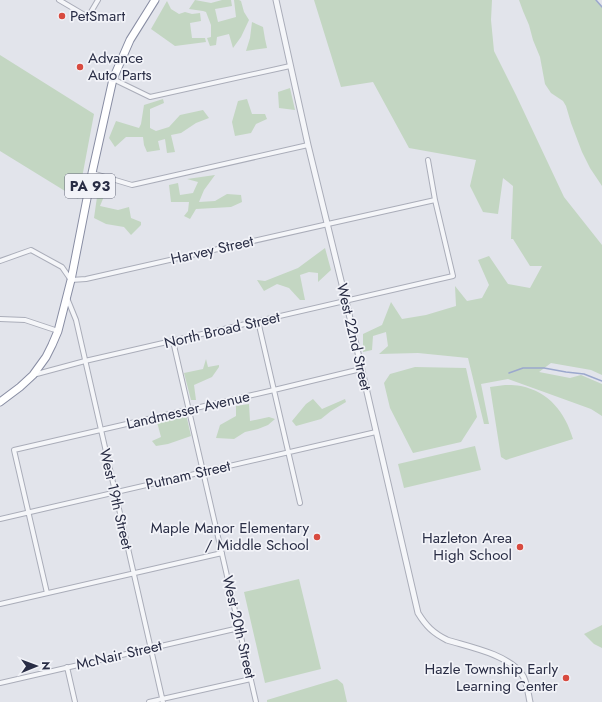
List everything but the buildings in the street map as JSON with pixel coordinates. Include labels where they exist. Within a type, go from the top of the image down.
[{"type":"highway","name":"PA 93","points":[[33,375],[46,357],[52,345],[58,331],[67,298],[92,173],[113,79],[130,40],[155,0]]},
{"type":"highway","name":"North Broad Street","points":[[0,402],[33,375]]},
{"type":"street","points":[[59,0],[88,17],[98,0]]},
{"type":"street","name":"West 22nd Street","points":[[276,0],[308,145],[328,224],[418,613],[429,628],[436,634],[448,640],[490,653],[512,664],[521,673],[527,688],[530,702]]},
{"type":"street","points":[[113,79],[150,97],[290,66]]},
{"type":"street","points":[[92,173],[132,185],[308,145]]},
{"type":"street","points":[[428,160],[435,200]]},
{"type":"street","name":"Harvey Street","points":[[71,280],[86,279],[435,200]]},
{"type":"street","name":"North Broad Street","points":[[33,375],[85,361],[453,276],[435,200]]},
{"type":"street","points":[[0,261],[31,250],[62,267],[71,280]]},
{"type":"street","name":"West 19th Street","points":[[67,298],[76,320],[163,700]]},
{"type":"street","points":[[0,319],[25,320],[58,331]]},
{"type":"street","points":[[258,322],[300,503]]},
{"type":"street","name":"West 20th Street","points":[[173,341],[256,702]]},
{"type":"street","name":"Landmesser Avenue","points":[[28,512],[14,450],[274,390],[361,368]]},
{"type":"street","name":"Putnam Street","points":[[0,519],[376,432]]},
{"type":"street","points":[[28,512],[47,593]]},
{"type":"street","points":[[0,604],[222,553]]},
{"type":"street","name":"McNair Street","points":[[0,683],[239,628]]},
{"type":"street","points":[[67,668],[75,702]]},
{"type":"street","points":[[149,702],[163,700],[250,678]]},
{"type":"green space","points":[[195,0],[211,3],[222,0],[231,0],[232,6],[215,9],[218,22],[236,17],[234,0],[241,1],[244,12],[249,20],[241,37],[233,48],[229,34],[217,37],[216,45],[210,46],[207,38],[211,37],[211,25],[206,12],[189,9]]},
{"type":"green space","points":[[314,0],[492,0],[491,20],[494,51],[564,197],[602,245],[602,375],[591,370],[551,363],[539,372],[570,378],[581,375],[602,384],[602,416],[591,409],[508,379],[481,384],[489,424],[484,424],[468,358],[418,353],[379,354],[388,346],[386,332],[373,336],[372,350],[363,352],[363,334],[382,325],[391,302],[402,319],[426,315],[456,306],[455,286],[467,301],[482,298],[489,285],[478,260],[489,256],[508,284],[530,288],[542,266],[530,266],[513,239],[511,239],[513,186],[503,178],[498,214],[483,212],[470,186],[476,160],[409,148],[373,82],[341,87]]},
{"type":"green space","points":[[519,0],[596,0],[602,7],[602,186],[590,168],[582,152],[566,106],[563,101],[551,93],[545,84],[540,57]]},
{"type":"green space","points":[[167,1],[171,9],[179,14],[185,12],[192,14],[200,13],[201,21],[190,23],[192,38],[205,38],[206,42],[175,46],[151,29]]},
{"type":"green space","points":[[252,22],[263,27],[267,48],[246,51],[250,38]]},
{"type":"green space","points":[[0,55],[94,114],[78,199],[0,151]]},
{"type":"green space","points":[[290,88],[295,110],[279,108],[278,92]]},
{"type":"green space","points":[[163,99],[164,103],[150,109],[150,128],[156,131],[169,127],[180,115],[203,110],[209,118],[196,123],[181,133],[171,135],[175,152],[167,153],[165,139],[158,141],[160,150],[147,152],[143,137],[126,137],[115,147],[109,138],[116,121],[139,128],[144,105]]},
{"type":"green space","points":[[247,99],[252,114],[265,114],[267,119],[256,124],[251,133],[235,136],[232,122],[238,101]]},
{"type":"green space","points":[[215,175],[204,190],[199,202],[215,201],[227,194],[241,195],[242,202],[231,207],[196,209],[190,219],[184,216],[188,211],[189,202],[171,202],[169,185],[178,183],[180,195],[193,193],[198,182],[187,179]]},
{"type":"green space","points":[[105,194],[100,206],[118,210],[129,207],[131,218],[141,222],[141,225],[131,235],[124,227],[106,224],[94,218],[97,197]]},
{"type":"green space","points":[[325,248],[331,270],[318,282],[318,273],[309,272],[300,275],[305,300],[300,300],[289,288],[277,284],[264,291],[257,280],[265,281],[298,268]]},
{"type":"green space","points":[[206,359],[208,367],[219,365],[219,367],[212,377],[194,385],[196,400],[191,400],[184,373],[203,369]]},
{"type":"green space","points":[[415,367],[466,368],[477,417],[461,442],[413,453],[390,408],[384,383],[390,374]]},
{"type":"green space","points":[[515,385],[531,389],[548,398],[565,420],[573,439],[506,460],[501,457],[490,387]]},
{"type":"green space","points":[[313,399],[322,409],[345,399],[346,402],[321,419],[296,426],[292,421],[306,404]]},
{"type":"green space","points":[[249,404],[250,421],[269,417],[275,419],[268,425],[245,432],[234,439],[216,438],[220,425],[236,416],[236,406]]},
{"type":"green space","points":[[186,414],[191,436],[168,444],[156,446],[152,441],[161,437],[157,422]]},
{"type":"green space","points":[[475,446],[481,470],[404,488],[398,464]]},
{"type":"green space","points":[[299,579],[321,669],[265,683],[244,592]]},
{"type":"green space","points":[[602,625],[602,648],[594,644],[584,634]]},
{"type":"green space","points":[[337,679],[343,684],[347,702],[267,702],[267,700]]},
{"type":"waterway","points":[[596,0],[602,7]]},
{"type":"waterway","points":[[509,373],[523,368],[544,368],[584,374],[602,381]]},
{"type":"place","name":"PetSmart","points":[[62,16]]},
{"type":"place","name":"Advance Auto Parts","points":[[80,67]]},
{"type":"place","name":"Maple Manor Elementary / Middle School","points":[[317,537]]},
{"type":"place","name":"Hazleton Area High School","points":[[520,547]]},
{"type":"place","name":"Hazle Township Early Learning Center","points":[[566,678]]}]
